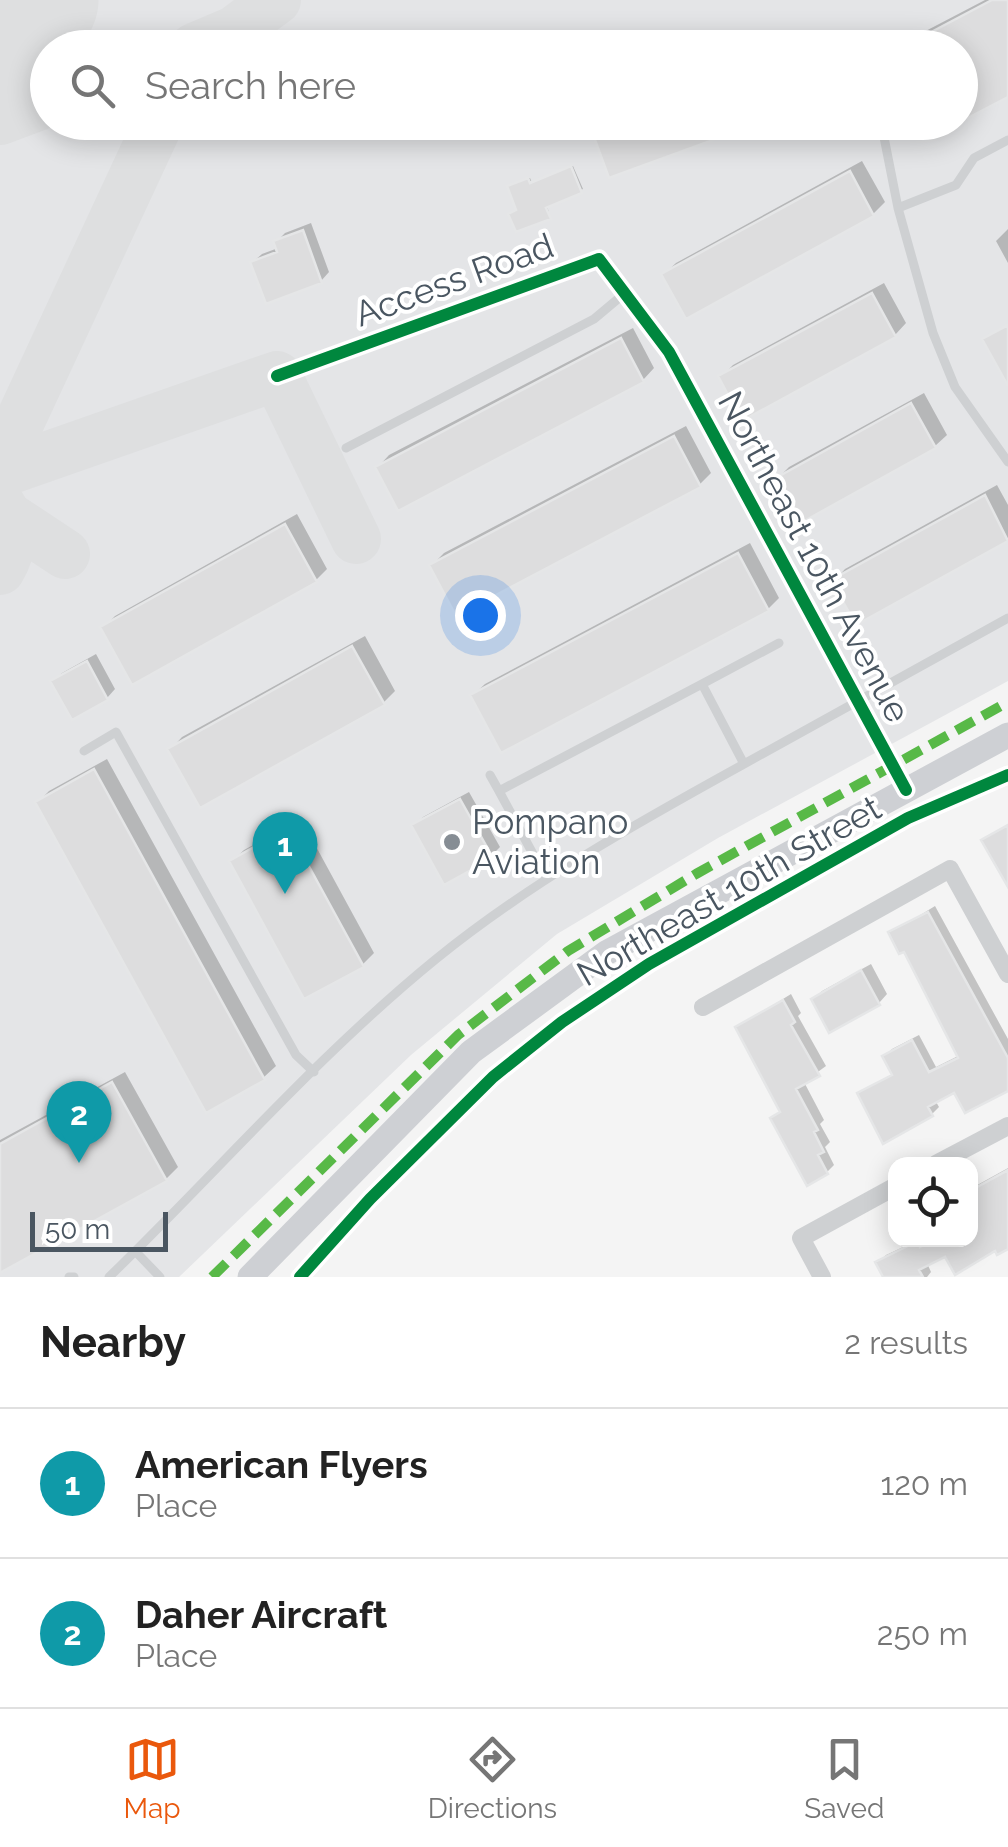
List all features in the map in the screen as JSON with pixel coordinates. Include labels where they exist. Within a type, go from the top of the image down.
[{"type":"street","name":"Access Road","points":[[277,376],[600,258],[669,352]]},
{"type":"street","name":"Northeast 10th Avenue","points":[[669,352],[906,790]]},
{"type":"street","name":"Northeast 10th Street","points":[[253,1275],[470,1052],[606,953],[1008,735]]},
{"type":"street","points":[[704,1007],[950,869],[1002,949],[1008,974]]},
{"type":"street","points":[[949,1157],[1008,1126]]},
{"type":"street","points":[[822,1277],[800,1238],[888,1190]]},
{"type":"lane","points":[[885,140],[898,208],[933,334],[955,387],[1008,462]]},
{"type":"lane","points":[[898,208],[956,185],[974,158],[1008,140]]},
{"type":"lane","points":[[346,448],[594,319],[625,292]]},
{"type":"lane","points":[[109,1277],[314,1072],[426,967],[546,878],[1008,618]]},
{"type":"lane","points":[[500,791],[779,643]]},
{"type":"lane","points":[[702,684],[744,764]]},
{"type":"lane","points":[[84,751],[116,732],[296,1055],[314,1072]]},
{"type":"lane","points":[[490,774],[546,878]]},
{"type":"lane","points":[[134,1252],[160,1277]]},
{"type":"shaded area","points":[[0,0],[1008,0],[1008,681],[718,838],[557,934],[411,1055],[179,1277],[0,1277]]},
{"type":"building","points":[[992,0],[1008,0],[1008,97],[978,113],[978,30],[935,30]]},
{"type":"building","points":[[595,140],[713,140],[609,178]]},
{"type":"building","points":[[571,166],[582,193],[546,208],[551,219],[516,232],[508,214],[516,210],[507,186],[528,178],[530,183]]},
{"type":"building","points":[[850,171],[874,216],[686,319],[661,274]]},
{"type":"building","points":[[303,230],[322,283],[266,304],[250,262],[277,252],[273,241]]},
{"type":"building","points":[[872,293],[896,337],[742,421],[718,376]]},
{"type":"building","points":[[1008,325],[1008,386],[982,339]]},
{"type":"building","points":[[621,338],[644,382],[398,511],[375,467]]},
{"type":"building","points":[[911,403],[936,448],[799,524],[774,479]]},
{"type":"building","points":[[674,436],[701,487],[456,616],[429,565]]},
{"type":"building","points":[[985,495],[1008,541],[856,625],[831,580]]},
{"type":"building","points":[[285,524],[317,582],[132,685],[100,627]]},
{"type":"building","points":[[738,553],[769,611],[501,753],[470,695]]},
{"type":"building","points":[[352,646],[385,705],[200,808],[167,749]]},
{"type":"building","points":[[87,661],[108,700],[72,720],[50,681]]},
{"type":"building","points":[[94,769],[265,1080],[206,1113],[35,802]]},
{"type":"building","name":"Pompano Aviation","points":[[460,799],[493,858],[444,885],[411,825]]},
{"type":"building","points":[[1008,825],[1008,887],[981,840]]},
{"type":"building","points":[[288,828],[364,967],[304,999],[229,861]]},
{"type":"building","points":[[928,912],[1008,1058],[1008,1091],[965,1113],[954,1093],[928,1107],[933,1116],[883,1144],[857,1093],[892,1075],[882,1056],[912,1040],[929,1072],[958,1058],[904,952],[899,954],[888,932]]},
{"type":"building","points":[[861,970],[880,1005],[829,1033],[811,999]]},
{"type":"building","points":[[783,1000],[795,1022],[791,1025],[820,1076],[796,1089],[818,1130],[814,1132],[824,1152],[818,1155],[828,1174],[807,1186],[770,1118],[780,1112],[735,1027]]},
{"type":"building","points":[[112,1082],[167,1181],[0,1273],[0,1144]]},
{"type":"building","points":[[1008,1170],[1008,1249],[997,1255],[995,1251],[955,1275],[945,1257],[919,1270],[923,1277],[883,1277],[875,1262],[906,1247],[978,1247],[978,1187]]},
{"type":"taxiway","points":[[235,30],[276,0]]},
{"type":"taxiway","points":[[0,120],[30,109]]},
{"type":"taxiway","points":[[0,464],[151,140]]},
{"type":"taxiway","points":[[0,473],[277,376],[356,539]]},
{"type":"taxiway","points":[[0,504],[8,520],[10,537],[0,570]]},
{"type":"taxiway","points":[[9,517],[65,554]]},
{"type":"runway","points":[[0,79],[36,0]]},
{"type":"marked path","points":[[212,1277],[458,1035],[568,951],[696,874],[1008,702]]},
{"type":"cycle path","points":[[277,376],[599,259],[669,352],[906,790]]},
{"type":"cycle path","points":[[300,1277],[370,1199],[493,1077],[562,1022],[649,964],[908,818],[1008,775]]},
{"type":"place","name":"Pompano Aviation","points":[[452,842]]},
{"type":"place","name":"American Flyers","points":[[285,894]]},
{"type":"place","name":"Daher Aircraft","points":[[79,1163]]}]
